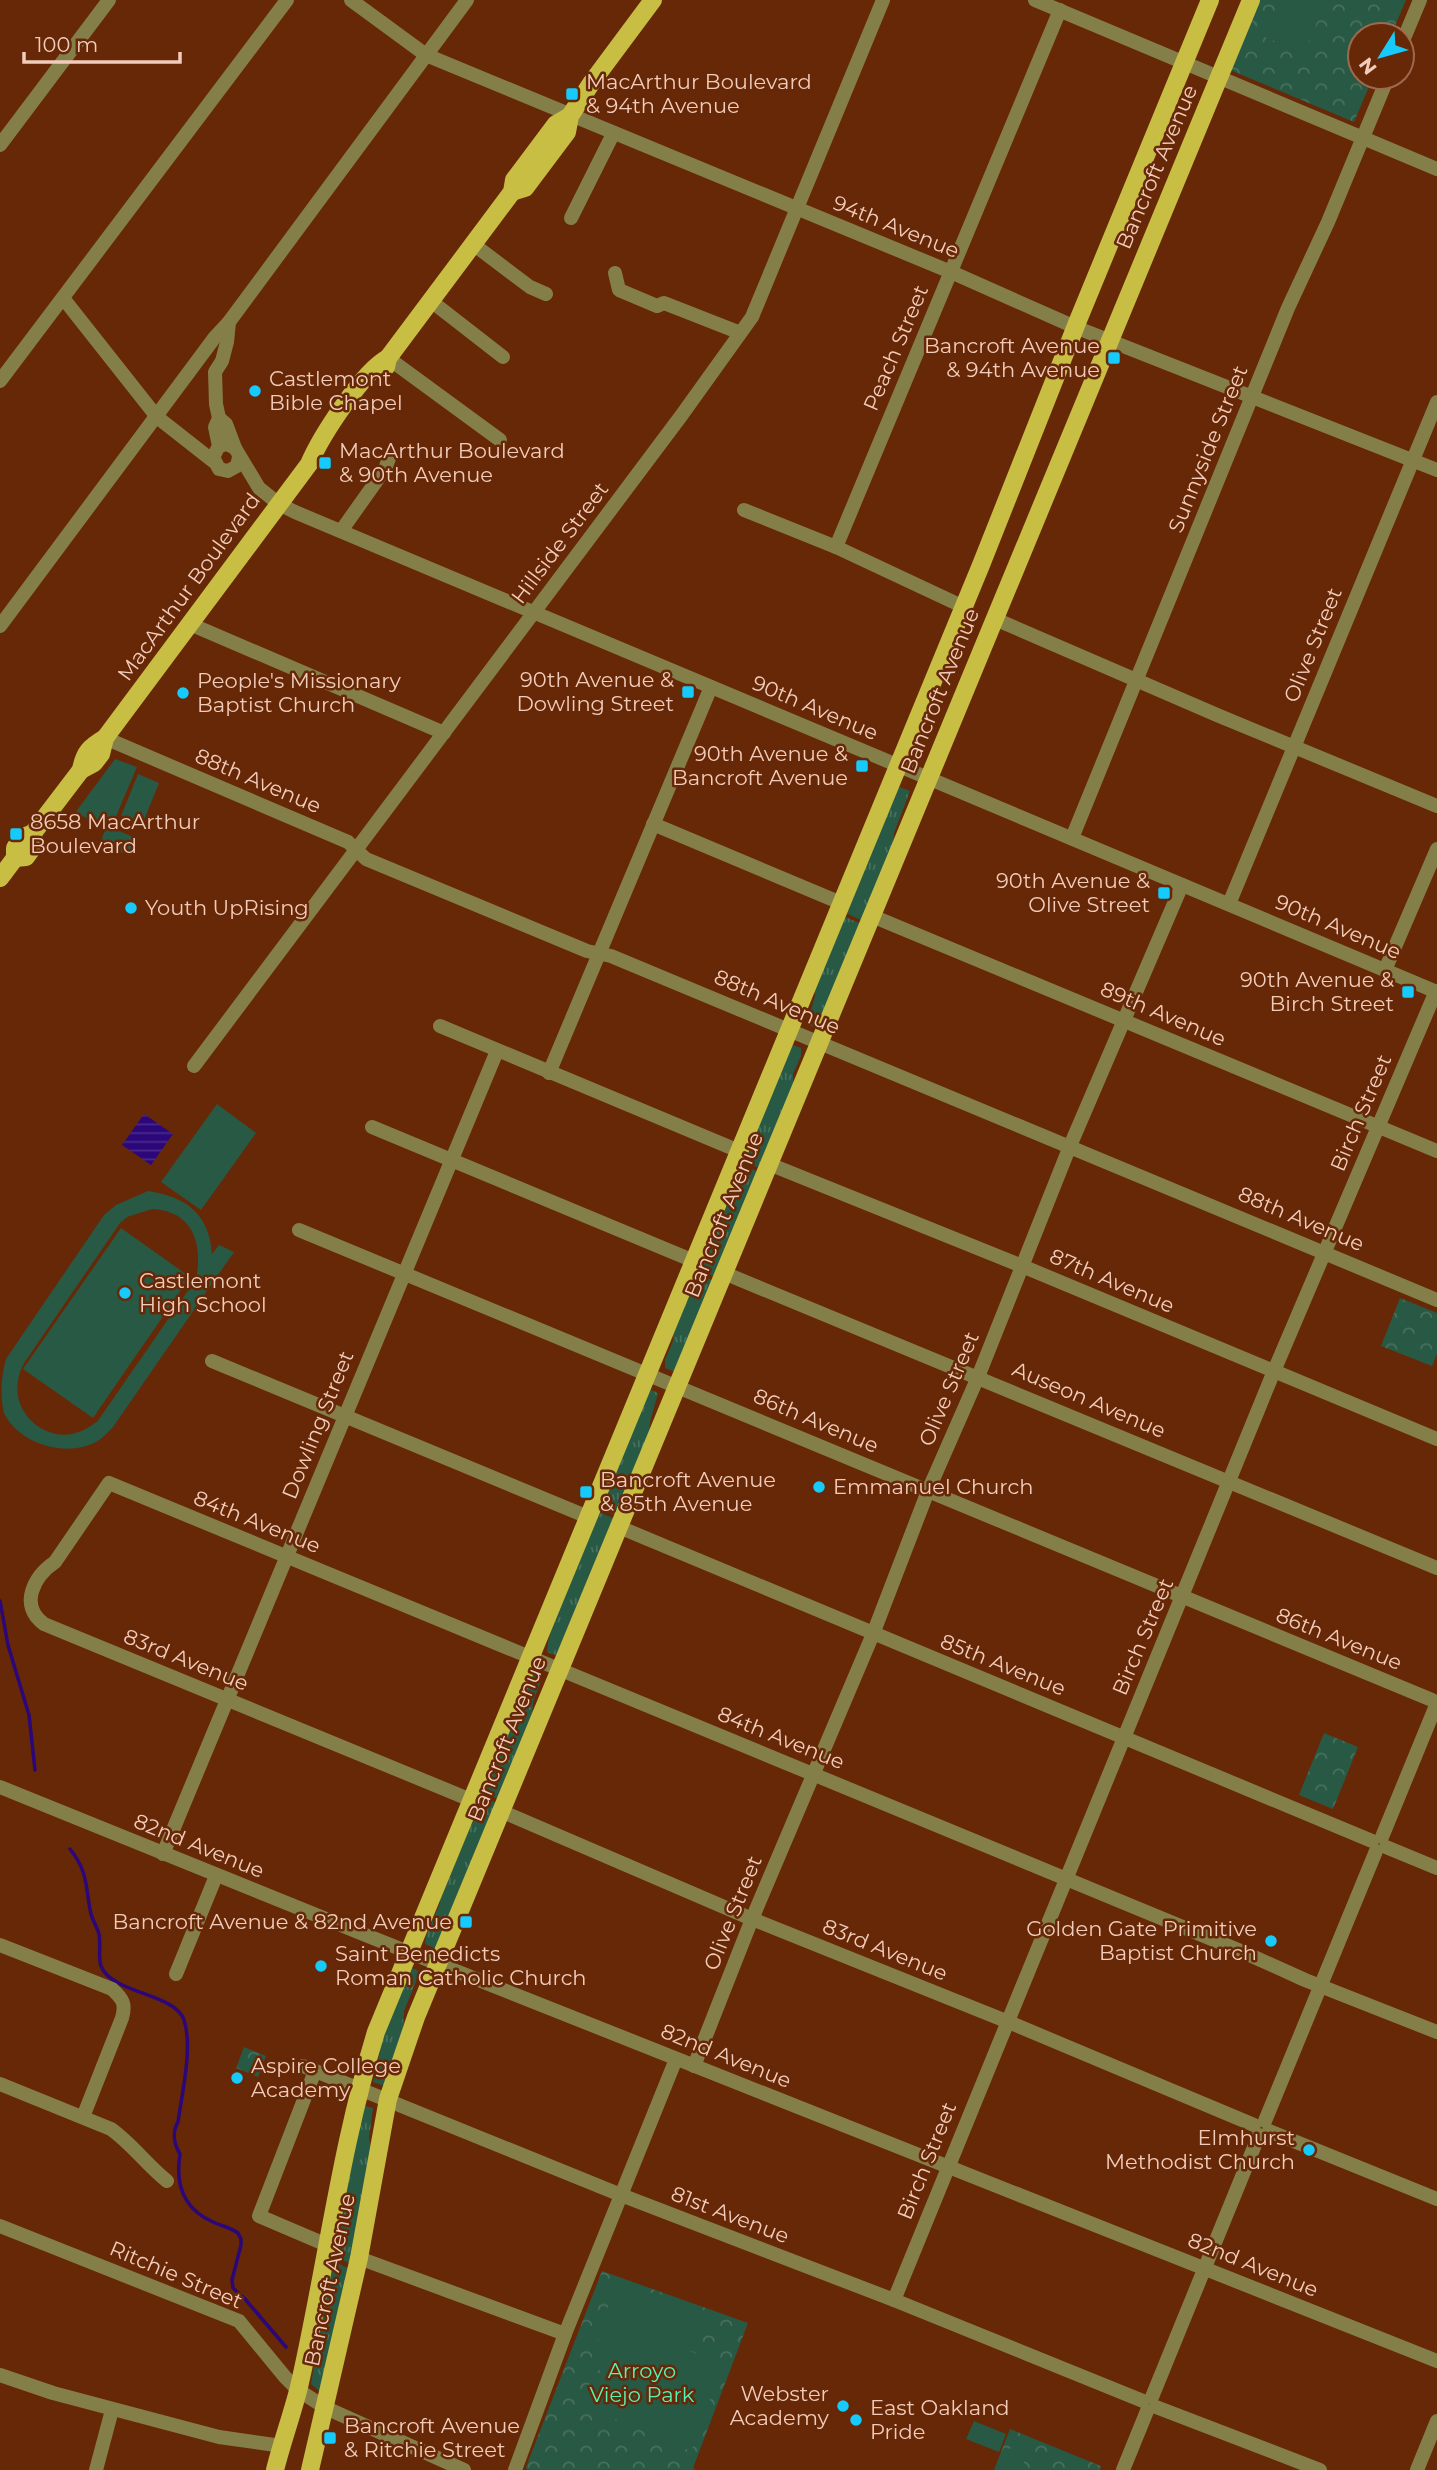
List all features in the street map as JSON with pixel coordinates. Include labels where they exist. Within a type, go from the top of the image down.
[{"type":"main road","name":"MacArthur Boulevard","points":[[0,878],[15,858],[15,848],[19,842],[33,833],[81,770],[83,756],[90,747],[105,738],[310,464],[318,443],[368,374],[376,364],[388,358],[512,192],[514,180],[556,124],[570,116],[594,78],[653,0]]},
{"type":"main road","name":"Bancroft Avenue","points":[[275,2470],[298,2390],[343,2153],[376,2032],[964,607],[1075,327],[1210,0]]},
{"type":"main road","name":"Bancroft Avenue","points":[[310,2470],[359,2258],[388,2099],[416,2017],[1251,0]]},
{"type":"street","points":[[0,145],[109,0]]},
{"type":"street","points":[[0,381],[287,0]]},
{"type":"street","name":"94th Avenue","points":[[351,0],[426,55],[951,272],[1075,327],[1437,470]]},
{"type":"street","points":[[0,626],[467,0]]},
{"type":"street","name":"Hillside Street","points":[[194,1066],[681,416],[738,332],[752,317],[883,0]]},
{"type":"street","points":[[1035,0],[1437,169]]},
{"type":"street","points":[[1411,21],[1420,0]]},
{"type":"street","name":"Peach Street","points":[[836,547],[1060,10]]},
{"type":"street","name":"Sunnyside Street","points":[[1072,838],[1252,398],[1382,91]]},
{"type":"street","points":[[571,218],[613,134]]},
{"type":"street","points":[[473,244],[530,287],[546,294]]},
{"type":"street","points":[[615,273],[619,290],[657,306],[664,303],[738,332]]},
{"type":"street","name":"90th Avenue","points":[[63,298],[157,417],[218,466],[259,488],[279,504],[1436,991]]},
{"type":"street","points":[[431,301],[503,357]]},
{"type":"street","points":[[219,446],[215,426],[219,418],[215,372],[222,360],[229,322]]},
{"type":"street","points":[[388,358],[499,440]]},
{"type":"street","points":[[197,364],[215,372]]},
{"type":"street","name":"Olive Street","points":[[1229,904],[1437,402]]},
{"type":"street","name":"90th Avenue","points":[[219,418],[226,424],[237,452],[259,488]]},
{"type":"street","points":[[227,444],[237,452],[237,466],[233,469],[218,466],[214,453],[219,446],[227,444]]},
{"type":"street","points":[[341,531],[385,469],[391,453]]},
{"type":"street","points":[[744,510],[836,547],[964,607]]},
{"type":"street","points":[[995,619],[1437,806]]},
{"type":"street","points":[[190,624],[444,733]]},
{"type":"street","points":[[549,1073],[710,687]]},
{"type":"street","name":"88th Avenue","points":[[105,738],[348,842],[366,859],[587,951],[611,956],[820,1042],[1437,1300]]},
{"type":"street","points":[[653,824],[841,903]]},
{"type":"street","points":[[1385,970],[1437,849]]},
{"type":"street","name":"Olive Street","points":[[694,2066],[752,1919],[873,1634],[928,1491],[978,1377],[1070,1146],[1182,885]]},
{"type":"street","name":"89th Avenue","points":[[872,916],[1437,1152]]},
{"type":"street","name":"Birch Street","points":[[894,2300],[1274,1371],[1376,1126],[1436,991]]},
{"type":"street","points":[[440,1027],[739,1151]]},
{"type":"street","name":"Dowling Street","points":[[163,1854],[496,1051]]},
{"type":"street","points":[[372,1127],[694,1261]]},
{"type":"street","name":"87th Avenue","points":[[769,1164],[1022,1266],[1437,1440]]},
{"type":"street","name":"86th Avenue","points":[[299,1230],[677,1385],[1435,1703]]},
{"type":"street","name":"Auseon Avenue","points":[[724,1273],[1437,1568]]},
{"type":"street","points":[[212,1361],[588,1517]]},
{"type":"street","name":"84th Avenue","points":[[109,1483],[1320,1986],[1437,2032]]},
{"type":"street","name":"83rd Avenue","points":[[109,1483],[55,1562],[33,1588],[30,1595],[32,1612],[44,1624],[471,1800]]},
{"type":"street","name":"85th Avenue","points":[[619,1527],[1437,1868]]},
{"type":"street","points":[[1123,2470],[1435,1703]]},
{"type":"street","name":"82nd Avenue","points":[[0,1787],[216,1876],[1437,2361]]},
{"type":"street","name":"83rd Avenue","points":[[501,1811],[752,1919],[1437,2199]]},
{"type":"street","points":[[176,1974],[216,1876]]},
{"type":"street","points":[[0,1945],[112,1989],[122,1998],[124,2008],[121,2018],[83,2117]]},
{"type":"street","points":[[515,2470],[565,2334],[676,2059]]},
{"type":"street","name":"81st Avenue","points":[[327,2245],[258,2216],[309,2068],[621,2195],[894,2300],[1320,2470]]},
{"type":"street","points":[[0,2084],[111,2129],[167,2181]]},
{"type":"street","name":"Ritchie Street","points":[[0,2226],[239,2321],[298,2390],[326,2408],[456,2469]]},
{"type":"street","points":[[359,2258],[565,2334]]},
{"type":"street","points":[[0,2375],[112,2410],[219,2437],[282,2446]]},
{"type":"street","points":[[96,2470],[112,2410]]},
{"type":"street","points":[[1418,2470],[1437,2421]]},
{"type":"green space","points":[[1259,0],[1406,0],[1397,21],[1346,21],[1346,91],[1367,91],[1354,122],[1230,70]]},
{"type":"green space","points":[[1281,0],[1317,0],[1325,4],[1303,54],[1265,37]]},
{"type":"green space","points":[[115,759],[137,767],[111,828],[75,813]]},
{"type":"green space","points":[[138,774],[159,783],[142,825],[121,816]]},
{"type":"green space","points":[[897,786],[910,791],[894,833],[893,846],[863,921],[844,912]]},
{"type":"green space","points":[[107,826],[138,839],[130,856],[100,843]]},
{"type":"green space","points":[[843,916],[862,924],[818,1029],[807,1024],[815,996],[814,986]]},
{"type":"green space","points":[[790,1044],[801,1048],[801,1056],[793,1074],[793,1091],[760,1168],[741,1161]]},
{"type":"green space","points":[[217,1104],[256,1133],[201,1210],[161,1182]]},
{"type":"green space","points":[[740,1165],[759,1172],[715,1277],[696,1269]]},
{"type":"green space","points":[[148,1191],[174,1198],[193,1209],[200,1218],[210,1240],[212,1254],[219,1245],[234,1252],[113,1427],[96,1442],[84,1447],[71,1449],[44,1445],[20,1433],[4,1413],[2,1386],[6,1359],[104,1215],[116,1205]],"holes":[[[152,1209],[177,1216],[192,1231],[198,1253],[196,1279],[97,1422],[72,1434],[45,1431],[31,1420],[20,1405],[18,1383],[24,1363],[120,1223],[127,1217]]]},
{"type":"green space","points":[[121,1228],[190,1277],[93,1418],[23,1369]]},
{"type":"green space","points":[[695,1273],[714,1281],[675,1372],[665,1368],[665,1360],[673,1341],[673,1325]]},
{"type":"green space","points":[[1400,1298],[1437,1313],[1437,1354],[1432,1366],[1381,1346]]},
{"type":"green space","points":[[647,1388],[658,1393],[649,1435],[616,1515],[598,1508]]},
{"type":"green space","points":[[596,1511],[615,1519],[558,1656],[547,1652],[555,1609]]},
{"type":"green space","points":[[530,1672],[541,1676],[533,1702],[532,1718],[499,1799],[480,1792]]},
{"type":"green space","points":[[1324,1733],[1358,1747],[1333,1809],[1299,1795]]},
{"type":"green space","points":[[478,1795],[497,1803],[436,1949],[425,1944],[426,1936],[440,1903],[441,1885]]},
{"type":"green space","points":[[407,1966],[419,1971],[404,2011],[403,2032],[385,2086],[373,2082],[380,2052],[381,2031]]},
{"type":"green space","points":[[244,2047],[266,2056],[258,2077],[236,2068]]},
{"type":"green space","points":[[361,2105],[373,2108],[369,2138],[372,2153],[352,2264],[332,2256]]},
{"type":"green space","points":[[331,2260],[352,2270],[323,2394],[311,2384]]},
{"type":"green space","name":"Arroyo Viejo Park","points":[[602,2271],[748,2323],[693,2468],[696,2470],[527,2470]]},
{"type":"green space","points":[[625,2284],[706,2312],[696,2334],[683,2348],[722,2365],[694,2446],[688,2450],[592,2409],[605,2380],[612,2373],[590,2368],[614,2287]]},
{"type":"green space","points":[[974,2421],[1006,2434],[999,2452],[966,2439]]},
{"type":"green space","points":[[1010,2429],[1101,2466],[1100,2470],[994,2470]]},
{"type":"green space","points":[[1014,2440],[1030,2447],[1021,2470],[1001,2470]]},
{"type":"shaded area","points":[[144,1114],[173,1134],[151,1165],[122,1145]]},
{"type":"waterway","points":[[0,1601],[8,1645],[29,1715],[35,1770]]},
{"type":"waterway","points":[[70,1849],[85,1880],[91,1914],[99,1934],[101,1966],[107,1975],[117,1982],[169,2004],[184,2020],[187,2056],[174,2134],[180,2154],[180,2186],[194,2210],[238,2233],[241,2245],[232,2280],[233,2288],[286,2347]]},
{"type":"place","name":"MacArthur Boulevard & 94th Avenue","points":[[572,94]]},
{"type":"place","name":"Bancroft Avenue & 94th Avenue","points":[[1114,358]]},
{"type":"place","name":"Castlemont Bible Chapel","points":[[255,391]]},
{"type":"place","name":"MacArthur Boulevard & 90th Avenue","points":[[325,463]]},
{"type":"place","name":"90th Avenue & Dowling Street","points":[[688,692]]},
{"type":"place","name":"People's Missionary Baptist Church","points":[[183,693]]},
{"type":"place","name":"90th Avenue & Bancroft Avenue","points":[[862,766]]},
{"type":"place","name":"8658 MacArthur Boulevard","points":[[16,834]]},
{"type":"place","name":"90th Avenue & Olive Street","points":[[1164,893]]},
{"type":"place","name":"Youth UpRising","points":[[131,908]]},
{"type":"place","name":"90th Avenue & Birch Street","points":[[1408,992]]},
{"type":"place","name":"Castlemont High School","points":[[125,1293]]},
{"type":"place","name":"Emmanuel Church","points":[[819,1487]]},
{"type":"place","name":"Bancroft Avenue & 85th Avenue","points":[[586,1492]]},
{"type":"place","name":"Bancroft Avenue & 82nd Avenue","points":[[466,1922]]},
{"type":"place","name":"Golden Gate Primitive Baptist Church","points":[[1271,1941]]},
{"type":"place","name":"Saint Benedicts Roman Catholic Church","points":[[321,1966]]},
{"type":"place","name":"Aspire College Academy","points":[[237,2078]]},
{"type":"place","name":"Elmhurst Methodist Church","points":[[1309,2150]]},
{"type":"place","name":"Webster Academy","points":[[843,2406]]},
{"type":"place","name":"East Oakland Pride","points":[[856,2420]]},
{"type":"place","name":"Bancroft Avenue & Ritchie Street","points":[[330,2438]]}]
